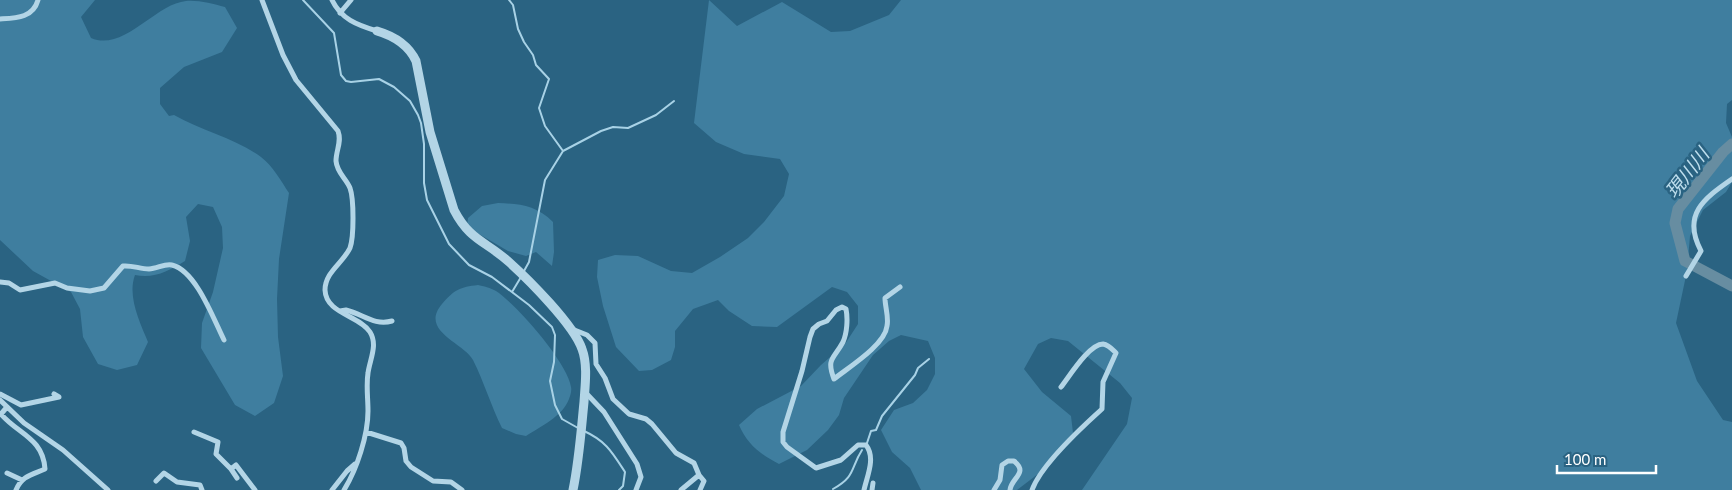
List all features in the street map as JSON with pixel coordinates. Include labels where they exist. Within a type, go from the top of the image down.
[{"type":"street","points":[[0,19],[20,18],[29,14],[35,8],[38,0]]},
{"type":"street","points":[[262,0],[280,49],[296,80],[335,126],[340,136],[336,162],[339,172],[347,182],[352,195],[352,242],[349,250],[327,278],[325,288],[328,301],[340,312],[368,329],[373,341],[374,350],[368,372],[366,432],[356,464],[344,490]]},
{"type":"street","points":[[332,0],[340,13],[350,22],[388,34],[404,43],[411,51],[416,61],[430,132],[459,221],[468,232],[514,266],[527,279],[570,328],[582,349],[585,369],[584,391],[574,490]]},
{"type":"street","points":[[340,13],[351,0]]},
{"type":"street","points":[[1686,276],[1701,251],[1693,228],[1696,212],[1732,180]]},
{"type":"street","points":[[0,282],[9,283],[20,290],[55,283],[67,288],[90,291],[104,288],[123,266],[132,265],[152,269],[169,264],[178,267],[198,287],[224,340]]},
{"type":"street","points":[[864,490],[870,463],[870,453],[866,445],[858,445],[841,460],[816,468],[787,447],[783,442],[783,432],[813,329],[827,321],[842,306],[846,309],[848,318],[843,341],[830,365],[834,379],[866,354],[883,335],[887,328],[885,298],[900,287]]},
{"type":"street","points":[[340,312],[350,311],[371,321],[383,324],[392,321]]},
{"type":"street","points":[[570,328],[587,335],[595,343],[596,364],[605,378],[613,399],[629,414],[652,424],[676,453],[694,462],[704,481],[700,490]]},
{"type":"street","points":[[1032,490],[1036,480],[1065,446],[1102,409],[1103,382],[1116,353],[1111,347],[1104,344],[1099,345],[1084,357],[1061,387]]},
{"type":"street","points":[[584,391],[604,412],[637,464],[640,477],[636,490]]},
{"type":"street","points":[[1,397],[21,405],[58,397],[54,394]]},
{"type":"street","points":[[1,397],[7,407],[24,423],[63,450],[108,490]]},
{"type":"street","points":[[7,407],[1,414],[37,445],[44,461],[44,470],[22,480],[16,490]]},
{"type":"street","points":[[194,432],[218,442],[216,454],[237,478]]},
{"type":"street","points":[[366,432],[401,443],[404,448],[406,461],[411,467],[433,481],[451,482],[462,490]]},
{"type":"street","points":[[994,490],[1000,480],[1002,465],[1008,460],[1014,461],[1020,468],[1020,472],[1010,486],[1010,490]]},
{"type":"street","points":[[332,490],[347,470],[356,464]]},
{"type":"street","points":[[231,469],[236,465],[255,490]]},
{"type":"street","points":[[7,473],[22,480]]},
{"type":"street","points":[[156,481],[164,473],[177,482],[200,486],[202,490]]},
{"type":"street","points":[[681,490],[700,475]]},
{"type":"street","points":[[872,490],[873,483]]},
{"type":"shaded area","points":[[0,0],[95,0],[81,17],[91,38],[103,41],[115,39],[127,33],[174,4],[196,1],[225,7],[237,28],[222,52],[184,67],[160,88],[160,104],[169,116],[174,115],[251,150],[273,169],[289,193],[279,259],[277,299],[278,337],[283,376],[274,403],[255,416],[235,405],[201,348],[202,323],[213,292],[223,248],[222,227],[213,207],[198,204],[186,217],[190,241],[185,261],[155,275],[135,275],[133,300],[148,342],[137,365],[117,370],[98,364],[83,337],[80,309],[71,292],[33,271],[0,240]]},
{"type":"shaded area","points":[[709,0],[737,26],[782,2],[831,32],[850,31],[889,15],[901,0],[1732,0],[1732,100],[1727,104],[1726,123],[1732,137],[1732,182],[1726,192],[1703,210],[1690,236],[1687,271],[1676,323],[1697,381],[1723,420],[1732,422],[1732,490],[1082,490],[1127,424],[1132,398],[1120,383],[1068,341],[1051,338],[1038,344],[1024,369],[1042,392],[1071,416],[1073,433],[1058,455],[1017,490],[921,490],[910,468],[892,452],[881,430],[894,410],[913,403],[927,390],[935,374],[935,358],[928,341],[901,335],[889,341],[873,355],[844,398],[839,415],[828,430],[807,450],[779,464],[755,448],[746,438],[739,425],[757,409],[801,386],[845,344],[858,324],[858,306],[847,292],[832,287],[777,327],[752,326],[729,311],[718,300],[693,309],[675,331],[675,347],[671,360],[652,370],[639,371],[616,347],[603,306],[597,277],[598,260],[615,255],[638,256],[671,271],[692,273],[748,238],[764,222],[784,196],[789,174],[780,159],[744,154],[716,142],[694,123]]},
{"type":"shaded area","points":[[498,203],[527,206],[547,216],[553,222],[554,252],[552,266],[536,252],[526,256],[508,251],[467,227],[468,218],[482,206]]},
{"type":"shaded area","points":[[478,285],[496,291],[516,308],[540,335],[568,377],[571,390],[569,399],[562,411],[526,436],[502,428],[473,360],[439,329],[436,322],[436,313],[450,295],[462,288]]},
{"type":"waterway","points":[[303,0],[334,33],[341,75],[346,81],[379,79],[394,87],[410,101],[421,123],[424,144],[424,183],[427,200],[449,244],[469,265],[492,277],[529,305],[552,327],[555,335],[554,362],[550,381],[555,405],[562,419],[578,428]]},
{"type":"waterway","points":[[509,0],[513,5],[518,29],[524,42],[533,55],[536,65],[549,79],[539,108],[545,126],[563,151]]},
{"type":"waterway","points":[[524,271],[529,262],[545,180],[563,151],[601,131],[613,127],[628,128],[656,115],[674,101]]},
{"type":"waterway","name":"現川川","points":[[1732,144],[1723,152],[1678,209],[1675,223],[1685,261],[1732,286]]},
{"type":"waterway","points":[[512,292],[521,277]]},
{"type":"waterway","points":[[867,443],[871,431],[876,430],[882,416],[915,375],[918,368],[929,359]]},
{"type":"waterway","points":[[584,431],[598,439],[608,448],[625,472],[623,486],[619,490]]},
{"type":"waterway","points":[[833,489],[846,480],[852,472],[862,450]]}]
